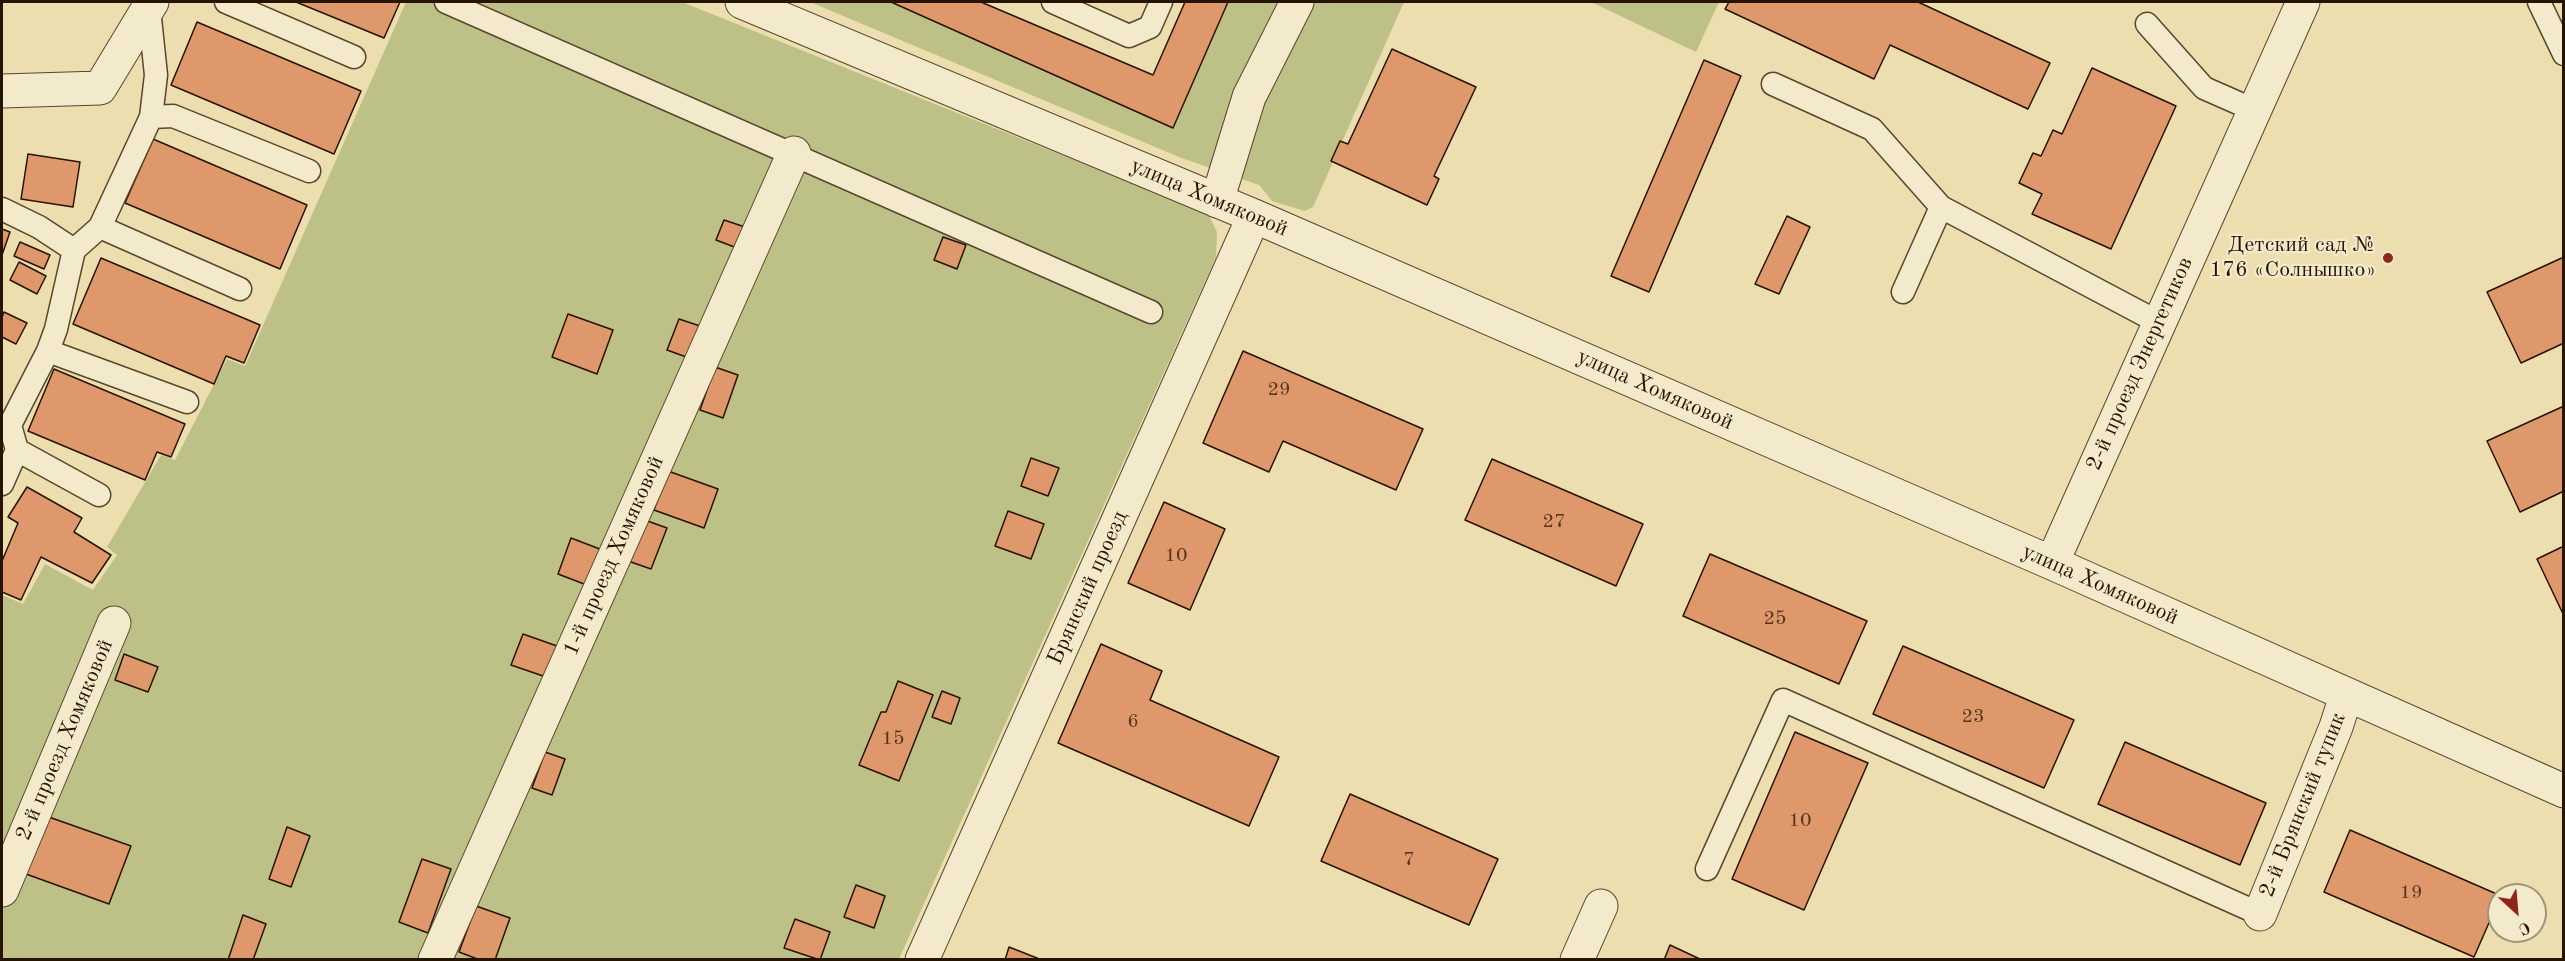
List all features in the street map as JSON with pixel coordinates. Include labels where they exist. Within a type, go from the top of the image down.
[{"type":"street","name":"улица Хомяковой","points":[[742,2],[1254,216],[2052,563],[2346,696],[2564,791]]},
{"type":"street","points":[[1217,201],[1249,97],[1297,2]]},
{"type":"street","name":"2-й проезд Энергетиков","points":[[2052,563],[2302,2]]},
{"type":"street","points":[[2,91],[100,88],[150,5]]},
{"type":"street","name":"1-й проезд Хомяковой","points":[[435,960],[794,153]]},
{"type":"street","name":"Брянский проезд","points":[[922,960],[1254,216]]},
{"type":"street","name":"2-й проезд Хомяковой","points":[[2,890],[114,623]]},
{"type":"street","name":"2-й Брянский тупик","points":[[2260,914],[2336,727],[2346,696]]},
{"type":"street","points":[[1577,960],[1601,906]]},
{"type":"lane","points":[[226,2],[354,57]]},
{"type":"lane","points":[[446,2],[794,153],[1150,312]]},
{"type":"lane","points":[[1053,2],[1129,36],[1150,27],[1161,2]]},
{"type":"lane","points":[[2538,2],[2564,54]]},
{"type":"lane","points":[[99,495],[17,450],[6,424],[48,351],[56,328],[74,250],[100,227],[151,117],[156,75],[150,5]]},
{"type":"lane","points":[[2147,24],[2204,88],[2254,111]]},
{"type":"lane","points":[[1773,84],[1872,129],[1941,207],[2158,322]]},
{"type":"lane","points":[[151,117],[173,116],[309,171]]},
{"type":"lane","points":[[1903,291],[1941,207]]},
{"type":"lane","points":[[2,209],[39,227],[74,250]]},
{"type":"lane","points":[[100,227],[240,289]]},
{"type":"lane","points":[[48,351],[187,402]]},
{"type":"lane","points":[[2,484],[17,450]]},
{"type":"lane","points":[[1707,869],[1783,700],[2260,914]]},
{"type":"green space","points":[[406,2],[682,2],[1208,214],[1217,232],[1216,257],[899,959],[2,959],[2,595],[23,604],[45,564],[93,590],[117,555],[107,547],[161,455],[175,460],[227,359],[245,366]]},
{"type":"green space","points":[[810,2],[891,2],[1173,128],[1228,2],[1404,2],[1313,207],[1305,211],[1272,201],[1259,185],[1179,157]]},
{"type":"green space","points":[[1591,2],[1719,2],[1696,52]]},
{"type":"building","points":[[296,2],[400,2],[384,38]]},
{"type":"building","points":[[891,2],[981,2],[1153,75],[1185,2],[1228,2],[1173,128]]},
{"type":"building","points":[[1729,2],[1918,2],[2050,63],[2028,109],[1890,45],[1874,79],[1725,9]]},
{"type":"building","points":[[197,22],[361,91],[334,154],[171,85]]},
{"type":"building","points":[[1392,49],[1476,87],[1434,176],[1439,179],[1427,205],[1331,161],[1340,141],[1348,144]]},
{"type":"building","points":[[1704,60],[1741,76],[1649,292],[1611,276]]},
{"type":"building","points":[[2092,68],[2176,106],[2111,249],[2032,214],[2042,194],[2019,183],[2033,153],[2041,156],[2053,130],[2062,134]]},
{"type":"building","points":[[153,139],[307,205],[280,269],[125,203]]},
{"type":"building","points":[[28,154],[80,162],[73,207],[21,199]]},
{"type":"building","points":[[1787,216],[1810,227],[1779,294],[1755,284]]},
{"type":"building","points":[[724,220],[745,227],[737,248],[716,240]]},
{"type":"building","points":[[2,229],[10,232],[2,255]]},
{"type":"building","points":[[943,237],[966,245],[957,269],[934,260]]},
{"type":"building","points":[[20,242],[50,255],[44,269],[14,256]]},
{"type":"building","points":[[2564,257],[2564,343],[2521,363],[2487,292]]},
{"type":"building","points":[[101,258],[260,325],[244,363],[226,356],[214,384],[73,324]]},
{"type":"building","points":[[19,262],[46,276],[37,294],[10,280]]},
{"type":"building","points":[[4,312],[27,323],[16,344],[2,337]]},
{"type":"building","points":[[568,314],[613,330],[597,374],[552,357]]},
{"type":"building","points":[[679,319],[700,326],[689,358],[667,350]]},
{"type":"building","points":[[1243,351],[1423,429],[1396,490],[1283,441],[1269,472],[1203,443]]},
{"type":"building","points":[[715,367],[738,375],[723,418],[700,410]]},
{"type":"building","points":[[54,369],[185,424],[171,457],[157,452],[145,480],[28,431]]},
{"type":"building","points":[[2564,406],[2564,491],[2520,512],[2487,441]]},
{"type":"building","points":[[1031,458],[1059,468],[1048,496],[1021,486]]},
{"type":"building","points":[[1492,459],[1643,524],[1616,586],[1465,520]]},
{"type":"building","points":[[668,471],[718,489],[704,528],[654,510]]},
{"type":"building","points":[[27,487],[82,518],[74,532],[111,555],[92,583],[41,557],[21,600],[2,592],[2,561],[18,523],[8,517]]},
{"type":"building","points":[[1164,502],[1225,529],[1190,610],[1128,583]]},
{"type":"building","points":[[1008,511],[1044,524],[1031,559],[995,546]]},
{"type":"building","points":[[642,519],[667,528],[651,569],[628,561]]},
{"type":"building","points":[[571,538],[605,551],[592,587],[558,574]]},
{"type":"building","points":[[2564,546],[2564,616],[2537,559]]},
{"type":"building","points":[[1710,554],[1867,621],[1839,684],[1683,616]]},
{"type":"building","points":[[523,634],[557,646],[546,677],[511,665]]},
{"type":"building","points":[[1101,644],[1162,671],[1150,700],[1279,757],[1249,826],[1058,743]]},
{"type":"building","points":[[1903,646],[2074,720],[2044,788],[1873,714]]},
{"type":"building","points":[[124,654],[158,667],[148,692],[115,680]]},
{"type":"building","points":[[898,681],[933,695],[899,781],[859,765],[881,712],[886,712]]},
{"type":"building","points":[[942,691],[960,698],[951,724],[932,717]]},
{"type":"building","points":[[1795,732],[1868,763],[1804,910],[1732,879]]},
{"type":"building","points":[[2125,742],[2266,803],[2240,865],[2098,804]]},
{"type":"building","points":[[545,752],[565,759],[552,795],[532,788]]},
{"type":"building","points":[[1350,794],[1498,859],[1469,925],[1321,861]]},
{"type":"building","points":[[46,816],[131,846],[109,904],[26,874]]},
{"type":"building","points":[[287,827],[310,836],[291,887],[269,879]]},
{"type":"building","points":[[2350,830],[2487,890],[2487,927],[2474,957],[2324,892]]},
{"type":"building","points":[[422,859],[451,869],[428,933],[399,922]]},
{"type":"building","points":[[856,885],[885,896],[874,928],[844,917]]},
{"type":"building","points":[[476,906],[510,918],[495,960],[480,960],[459,952]]},
{"type":"building","points":[[243,915],[266,924],[253,960],[228,960]]},
{"type":"building","points":[[795,919],[830,932],[820,960],[784,948]]},
{"type":"building","points":[[1670,945],[1702,960],[1664,960]]},
{"type":"building","points":[[1009,947],[1042,960],[1005,960]]},
{"type":"place","name":"Детский сад № 176 «Солнышко»","points":[[2388,258]]}]
